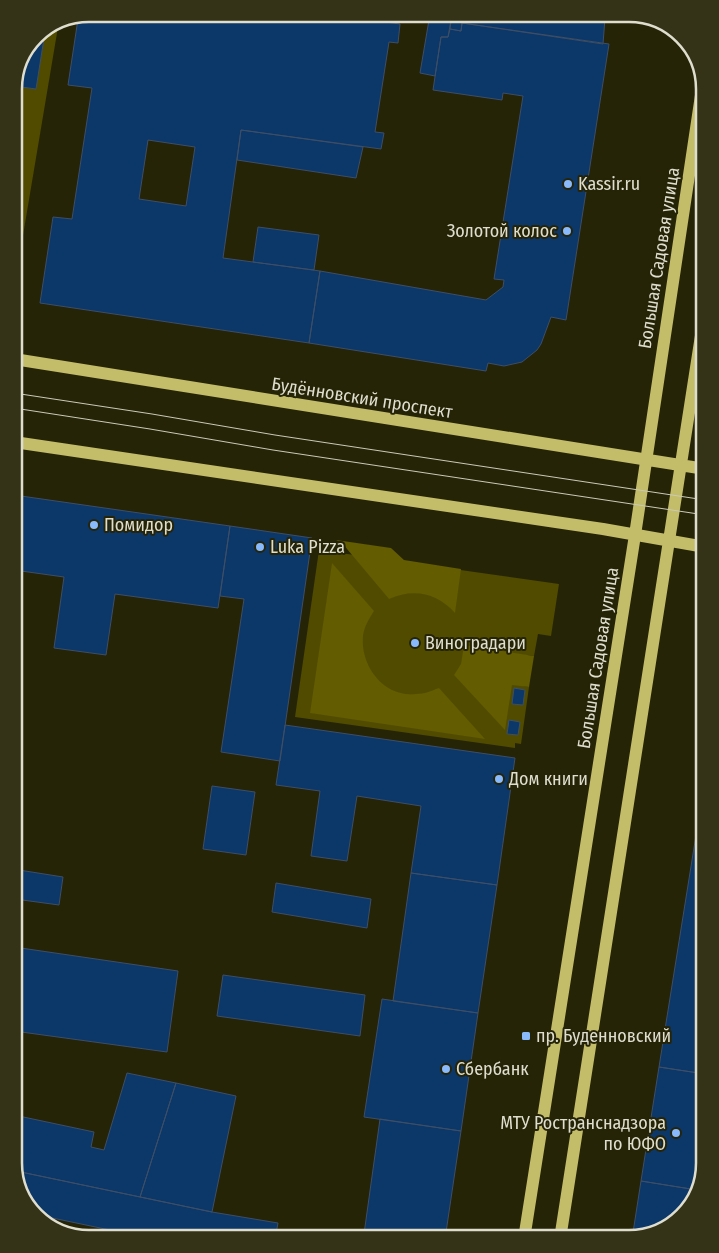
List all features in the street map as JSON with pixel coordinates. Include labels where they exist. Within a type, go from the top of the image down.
[{"type":"main road","name":"Большая Садовая улица","points":[[525,1230],[635,535],[696,128]]},
{"type":"main road","name":"Будённовский проспект","points":[[23,360],[696,467]]},
{"type":"main road","points":[[561,1230],[696,371]]},
{"type":"main road","points":[[23,443],[696,545]]},
{"type":"shaded area","points":[[57,31],[23,235],[24,77],[34,52],[42,42]]},
{"type":"shaded area","points":[[336,540],[391,548],[404,560],[461,569],[455,613],[441,601],[425,594],[407,594],[389,599],[342,543]]},
{"type":"shaded area","points":[[319,550],[559,584],[551,636],[538,634],[534,656],[527,655],[523,686],[529,687],[521,744],[515,743],[515,748],[295,717]]},
{"type":"shaded area","points":[[332,563],[374,611],[364,629],[363,647],[370,669],[376,678],[394,691],[404,694],[428,692],[439,688],[485,739],[310,713]]},
{"type":"shaded area","points":[[464,645],[534,656],[529,687],[512,685],[505,730],[454,675],[461,664]]},
{"type":"building","points":[[428,23],[450,23],[448,37],[441,37],[435,76],[420,73]]},
{"type":"building","points":[[451,23],[462,23],[461,31],[450,29]]},
{"type":"building","points":[[462,23],[605,23],[603,44]]},
{"type":"building","points":[[462,23],[609,44],[566,320],[551,317],[541,344],[537,350],[522,362],[504,366],[488,363],[486,371],[309,343],[320,271],[486,300],[503,287],[504,280],[494,279],[523,96],[503,93],[502,100],[433,90],[441,37],[448,37],[450,29],[461,31]]},
{"type":"building","points":[[77,24],[400,24],[398,43],[389,42],[375,132],[384,133],[381,149],[241,130],[223,258],[320,271],[309,343],[40,303],[53,217],[72,219],[92,88],[68,85]],"holes":[[[148,140],[195,147],[186,206],[139,199]]]},
{"type":"building","points":[[44,41],[36,89],[23,87],[24,77],[34,52]]},
{"type":"building","points":[[241,130],[363,147],[356,178],[237,160]]},
{"type":"building","points":[[258,227],[319,235],[314,270],[253,262]]},
{"type":"building","points":[[23,496],[230,526],[218,608],[115,594],[106,655],[54,648],[64,577],[23,571]]},
{"type":"building","points":[[230,526],[312,538],[280,761],[221,752],[244,599],[220,596]]},
{"type":"building","points":[[514,688],[525,690],[523,705],[512,704]]},
{"type":"building","points":[[509,720],[520,722],[518,735],[507,734]]},
{"type":"building","points":[[285,725],[515,758],[497,885],[411,873],[421,806],[357,796],[347,861],[311,856],[320,791],[276,785]]},
{"type":"building","points":[[212,786],[255,792],[246,855],[203,849]]},
{"type":"building","points":[[696,835],[696,1073],[659,1067]]},
{"type":"building","points":[[23,871],[63,877],[59,905],[23,900]]},
{"type":"building","points":[[411,873],[497,885],[478,1013],[393,1001]]},
{"type":"building","points":[[276,883],[371,899],[367,928],[272,912]]},
{"type":"building","points":[[23,948],[178,971],[167,1052],[23,1032]]},
{"type":"building","points":[[223,975],[365,995],[360,1036],[217,1016]]},
{"type":"building","points":[[382,999],[478,1013],[461,1131],[364,1117]]},
{"type":"building","points":[[659,1067],[696,1073],[696,1172],[691,1189],[641,1181]]},
{"type":"building","points":[[127,1073],[176,1083],[140,1197],[24,1173],[23,1117],[94,1132],[91,1147],[104,1150]]},
{"type":"building","points":[[176,1083],[236,1096],[212,1212],[140,1197]]},
{"type":"building","points":[[380,1119],[461,1131],[446,1230],[365,1230]]},
{"type":"building","points":[[24,1173],[212,1212],[278,1223],[277,1230],[110,1230],[50,1217],[39,1208],[29,1193]]},
{"type":"building","points":[[641,1181],[691,1189],[683,1204],[670,1217],[651,1227],[633,1230]]},
{"type":"tram line","points":[[23,394],[275,435],[696,499]]},
{"type":"tram line","points":[[23,409],[273,450],[696,514]]},
{"type":"place","name":"Kassir.ru","points":[[568,184]]},
{"type":"place","name":"Золотой колос","points":[[567,231]]},
{"type":"place","name":"Помидор","points":[[94,525]]},
{"type":"place","name":"Luka Pizza","points":[[260,547]]},
{"type":"place","name":"Виноградари","points":[[415,643]]},
{"type":"place","name":"Дом книги","points":[[499,779]]},
{"type":"place","name":"пр. Буденновский","points":[[526,1036]]},
{"type":"place","name":"Сбербанк","points":[[446,1069]]},
{"type":"place","name":"МТУ Ространснадзора по ЮФО","points":[[676,1133]]}]
